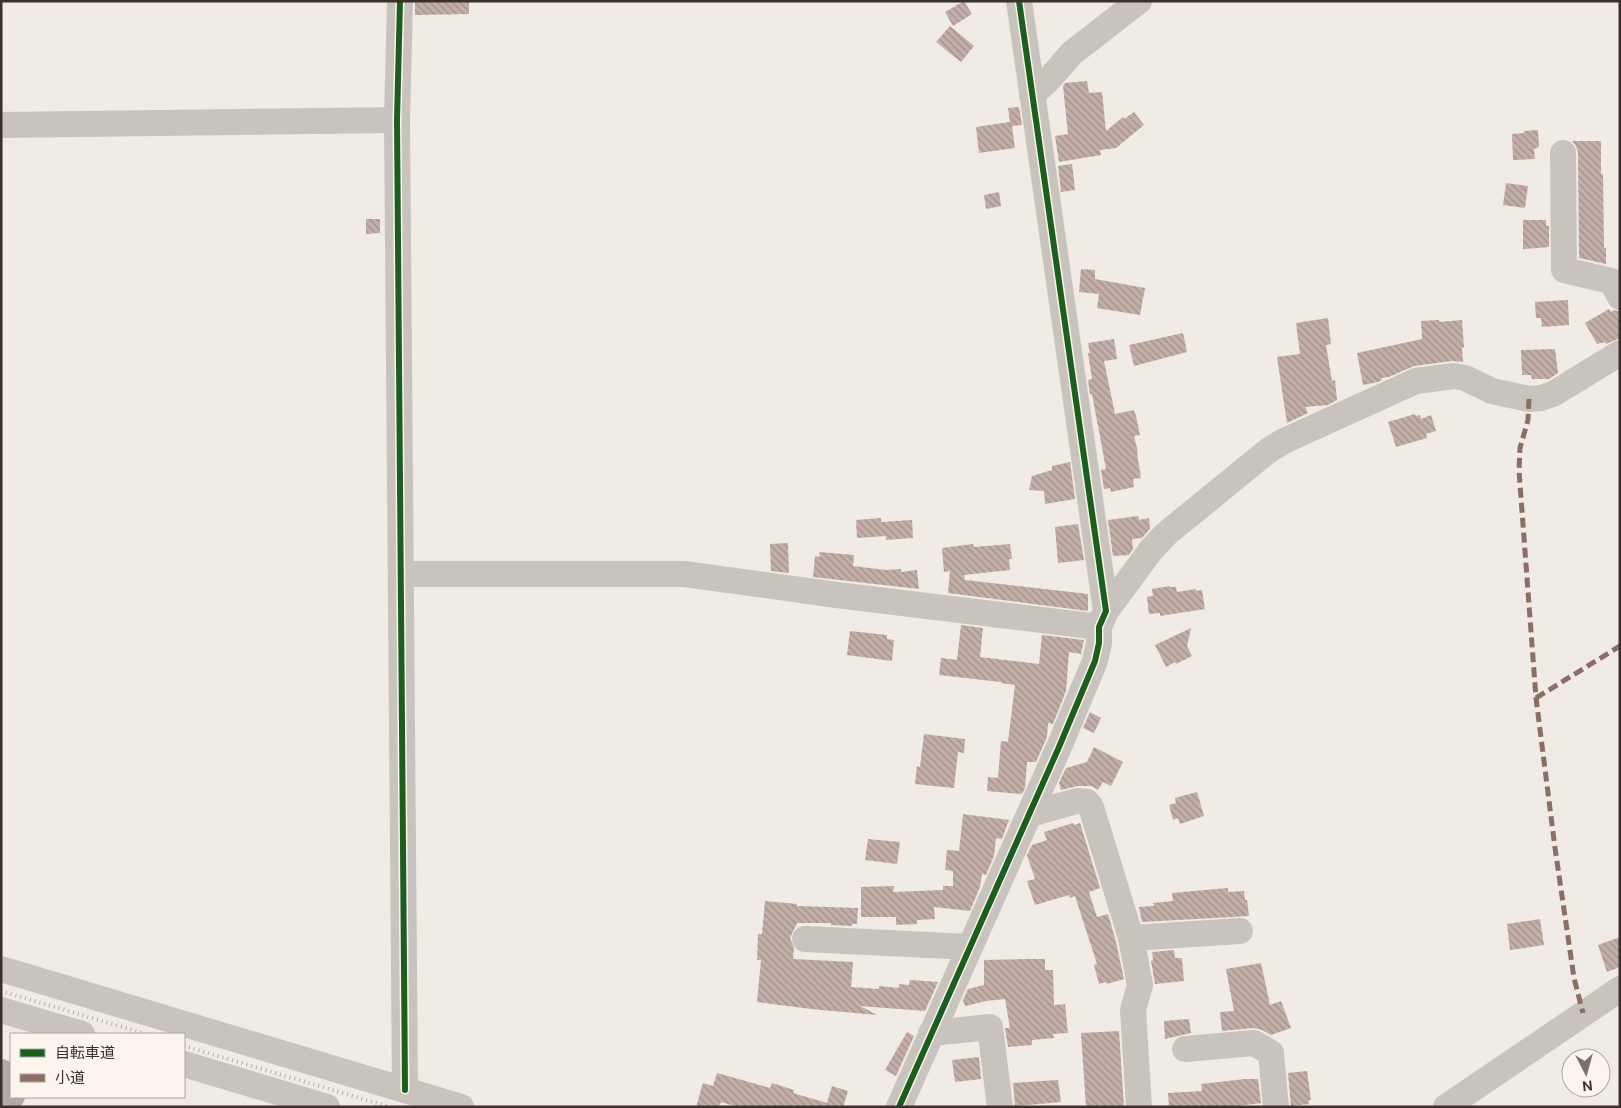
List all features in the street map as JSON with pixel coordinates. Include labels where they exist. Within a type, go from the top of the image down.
[{"type":"highway","points":[[1,1073],[10,1092]]},
{"type":"street","points":[[400,1],[397,120],[405,1090]]},
{"type":"street","points":[[899,1107],[1030,814],[1094,661],[1103,619],[1019,1]]},
{"type":"street","points":[[1032,95],[1076,49],[1139,1]]},
{"type":"street","points":[[1,125],[397,120]]},
{"type":"street","points":[[1563,153],[1564,270],[1611,281],[1620,297]]},
{"type":"street","points":[[1103,619],[1151,550],[1166,534],[1270,450],[1284,441],[1416,381],[1454,376],[1465,378],[1492,390],[1529,399],[1541,398],[1553,394],[1620,353]]},
{"type":"street","points":[[401,574],[684,574],[837,595],[1103,619]]},
{"type":"street","points":[[1030,814],[1078,801],[1087,802],[1091,807],[1131,938],[1140,985],[1133,1010],[1138,1107]]},
{"type":"street","points":[[1131,938],[1240,931]]},
{"type":"street","points":[[805,940],[970,947]]},
{"type":"street","points":[[1,969],[461,1107]]},
{"type":"street","points":[[1446,1107],[1620,989]]},
{"type":"street","points":[[1,1010],[79,1033]]},
{"type":"street","points":[[931,1033],[990,1027],[1000,1107]]},
{"type":"street","points":[[1197,1041],[1254,1044],[1271,1053],[1276,1107]]},
{"type":"street","points":[[185,1064],[328,1107]]},
{"type":"building","points":[[415,1],[469,1],[469,14],[415,15]]},
{"type":"building","points":[[964,1],[972,14],[953,26],[945,12]]},
{"type":"building","points":[[950,26],[974,46],[961,62],[936,42]]},
{"type":"building","points":[[1087,81],[1089,93],[1102,92],[1106,131],[1123,117],[1124,119],[1134,112],[1144,125],[1116,148],[1100,150],[1101,155],[1059,162],[1055,136],[1068,134],[1063,86],[1065,83]]},
{"type":"building","points":[[1019,107],[1022,125],[1012,126],[1015,148],[979,153],[976,127],[1010,122],[1008,108]]},
{"type":"building","points":[[1538,130],[1539,147],[1534,149],[1535,159],[1513,160],[1512,134]]},
{"type":"building","points":[[1572,141],[1601,141],[1606,264],[1579,258],[1578,153]]},
{"type":"building","points":[[1072,164],[1075,190],[1061,192],[1058,166]]},
{"type":"building","points":[[1506,183],[1528,186],[1525,208],[1503,205]]},
{"type":"building","points":[[999,192],[1001,206],[986,209],[984,195]]},
{"type":"building","points":[[366,219],[380,219],[380,233],[366,234]]},
{"type":"building","points":[[1523,220],[1546,220],[1546,226],[1549,226],[1549,247],[1523,249]]},
{"type":"building","points":[[1081,269],[1095,270],[1095,279],[1145,288],[1140,315],[1097,308],[1099,294],[1079,292]]},
{"type":"building","points":[[1568,300],[1569,325],[1542,327],[1541,318],[1536,318],[1535,302]]},
{"type":"building","points":[[1609,309],[1611,312],[1614,310],[1620,312],[1620,338],[1606,344],[1605,342],[1597,344],[1585,323]]},
{"type":"building","points":[[1328,318],[1331,344],[1326,345],[1332,381],[1335,380],[1337,400],[1328,405],[1305,407],[1308,413],[1287,423],[1277,357],[1300,354],[1296,323]]},
{"type":"building","points":[[1439,320],[1439,322],[1462,320],[1463,362],[1452,361],[1414,366],[1389,377],[1381,378],[1382,380],[1378,382],[1363,385],[1357,353],[1422,339],[1421,321]]},
{"type":"building","points":[[1183,333],[1187,352],[1134,366],[1129,345]]},
{"type":"building","points":[[1114,339],[1117,359],[1104,361],[1115,414],[1134,410],[1136,416],[1140,435],[1134,436],[1141,478],[1133,479],[1134,487],[1111,492],[1110,488],[1104,489],[1101,470],[1106,469],[1088,380],[1092,379],[1088,343]]},
{"type":"building","points":[[1555,349],[1558,373],[1549,379],[1532,379],[1531,375],[1522,375],[1521,350]]},
{"type":"building","points":[[1415,414],[1416,416],[1420,415],[1421,419],[1431,415],[1436,431],[1426,434],[1427,438],[1396,447],[1388,422]]},
{"type":"building","points":[[1070,462],[1075,499],[1045,504],[1044,491],[1029,490],[1032,476],[1052,470],[1052,466]]},
{"type":"building","points":[[1138,516],[1139,520],[1149,518],[1150,529],[1142,538],[1132,539],[1133,549],[1129,555],[1113,556],[1108,520]]},
{"type":"building","points":[[881,518],[881,522],[912,520],[913,538],[886,540],[886,536],[857,538],[856,520]]},
{"type":"building","points":[[1078,524],[1084,560],[1058,563],[1055,527]]},
{"type":"building","points":[[788,543],[789,573],[771,571],[770,544]]},
{"type":"building","points":[[973,544],[974,547],[1010,544],[1012,559],[1009,559],[1010,570],[964,575],[965,580],[1088,594],[1088,611],[948,593],[950,571],[944,572],[942,548]]},
{"type":"building","points":[[819,552],[854,555],[853,566],[886,570],[901,569],[901,572],[917,570],[919,589],[813,577],[815,556],[820,557]]},
{"type":"building","points":[[1176,587],[1177,592],[1202,590],[1205,609],[1160,616],[1160,613],[1149,614],[1147,597],[1153,596],[1152,589]]},
{"type":"building","points":[[961,625],[983,628],[980,657],[1039,664],[1042,635],[1084,640],[1081,654],[1069,652],[1066,691],[1053,724],[1048,723],[1047,737],[1036,762],[1027,762],[1025,788],[1022,794],[987,791],[988,777],[998,778],[1001,741],[1008,742],[1015,685],[939,675],[941,658],[957,660]]},
{"type":"building","points":[[1191,628],[1187,646],[1192,656],[1166,667],[1155,645]]},
{"type":"building","points":[[850,631],[887,635],[887,639],[894,640],[892,661],[847,655]]},
{"type":"building","points":[[1090,712],[1101,718],[1094,733],[1083,728]]},
{"type":"building","points":[[924,734],[965,739],[964,753],[958,752],[954,788],[915,784],[917,766],[920,767]]},
{"type":"building","points":[[1094,747],[1123,762],[1111,786],[1103,782],[1098,790],[1092,786],[1078,786],[1061,790],[1059,783],[1066,768],[1087,762]]},
{"type":"building","points":[[1197,792],[1204,816],[1180,824],[1178,818],[1173,820],[1169,805],[1176,803],[1175,798]]},
{"type":"building","points":[[963,814],[1009,820],[1002,839],[996,838],[994,856],[986,875],[982,874],[980,887],[970,911],[934,907],[935,919],[917,920],[917,924],[896,925],[896,917],[861,917],[861,887],[894,886],[893,892],[943,890],[943,886],[953,886],[953,871],[945,870],[947,850],[959,851]]},
{"type":"building","points":[[1073,823],[1074,825],[1080,823],[1100,888],[1089,892],[1097,917],[1108,914],[1124,979],[1107,984],[1106,982],[1099,984],[1094,965],[1097,964],[1075,896],[1070,898],[1069,895],[1035,905],[1027,881],[1035,879],[1027,855],[1032,845],[1047,840],[1044,832]]},
{"type":"building","points":[[868,839],[900,842],[897,864],[865,860]]},
{"type":"building","points":[[1228,888],[1228,892],[1244,891],[1249,916],[1142,922],[1139,907],[1154,906],[1153,903],[1173,901],[1172,893]]},
{"type":"building","points":[[765,901],[797,904],[797,906],[858,908],[857,924],[852,924],[852,926],[831,925],[831,923],[797,923],[790,938],[794,948],[793,959],[853,962],[851,987],[879,989],[879,986],[899,988],[899,984],[909,985],[910,980],[938,982],[925,1011],[860,1006],[877,1015],[757,1002],[761,960],[757,960],[758,934],[762,934]]},
{"type":"building","points":[[1540,919],[1544,945],[1510,950],[1507,924]]},
{"type":"building","points":[[1620,937],[1620,967],[1607,972],[1598,945]]},
{"type":"building","points":[[1174,950],[1175,958],[1182,958],[1184,981],[1155,984],[1151,961],[1153,960],[1152,952]]},
{"type":"building","points":[[1045,959],[1045,970],[1053,970],[1054,1005],[1065,1004],[1068,1033],[1053,1034],[1054,1038],[1032,1040],[1032,1045],[1008,1047],[1005,1028],[1010,1028],[1005,999],[965,1006],[963,1000],[968,989],[984,985],[984,960]]},
{"type":"building","points":[[1261,963],[1270,1005],[1281,1001],[1291,1028],[1271,1035],[1253,1028],[1222,1031],[1220,1012],[1234,1011],[1226,969]]},
{"type":"building","points":[[1189,1019],[1191,1033],[1165,1039],[1164,1021]]},
{"type":"building","points":[[1119,1031],[1124,1107],[1086,1107],[1081,1033]]},
{"type":"building","points":[[907,1032],[914,1036],[896,1076],[885,1070]]},
{"type":"building","points":[[979,1057],[981,1079],[955,1082],[952,1060]]},
{"type":"building","points":[[1307,1071],[1311,1100],[1309,1100],[1309,1104],[1291,1106],[1288,1073]]},
{"type":"building","points":[[717,1073],[770,1088],[772,1083],[794,1090],[793,1093],[827,1103],[832,1086],[848,1091],[843,1107],[738,1107],[721,1102],[719,1107],[696,1107],[703,1083],[713,1086]]},
{"type":"building","points":[[1258,1079],[1261,1103],[1229,1107],[1169,1107],[1168,1093],[1202,1091],[1201,1084]]},
{"type":"building","points":[[1058,1080],[1061,1102],[1015,1106],[1013,1083]]},
{"type":"railway","points":[[1,991],[143,1033]]},
{"type":"railway","points":[[185,1046],[390,1107]]},
{"type":"marked path","points":[[1529,399],[1528,420],[1520,448],[1519,471],[1536,698],[1574,978],[1583,1013]]},
{"type":"marked path","points":[[1536,698],[1620,646]]},
{"type":"cycle path","points":[[400,1],[397,120],[405,1090]]},
{"type":"cycle path","points":[[899,1107],[1059,747],[1095,661],[1099,643],[1099,627],[1106,611],[1019,1]]}]
